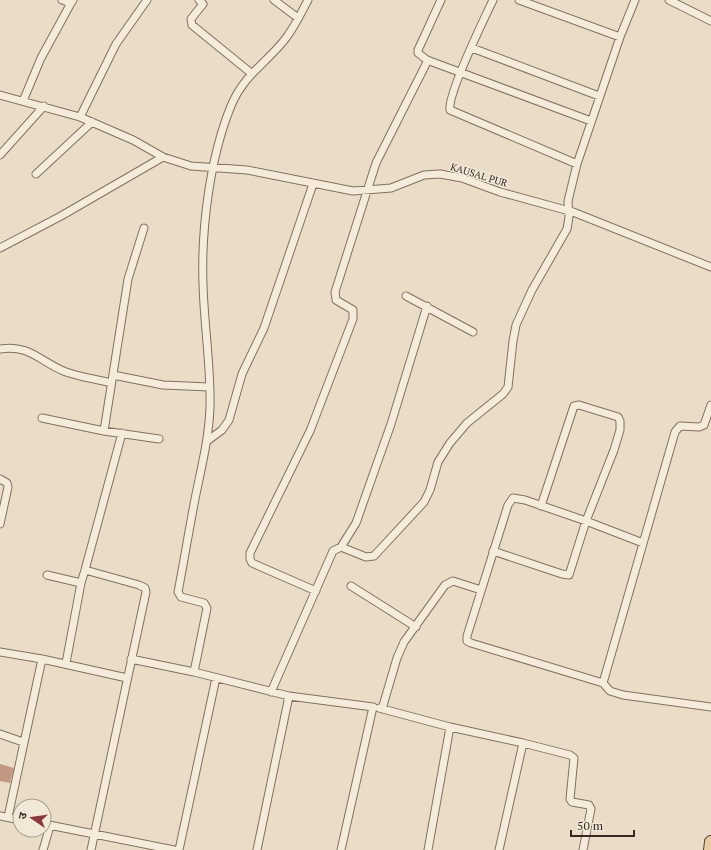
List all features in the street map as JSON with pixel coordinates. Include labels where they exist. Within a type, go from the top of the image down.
[{"type":"main road","points":[[710,850],[711,842]]},
{"type":"street","points":[[23,101],[41,58],[72,1],[62,0]]},
{"type":"street","points":[[80,117],[116,44],[147,0]]},
{"type":"street","points":[[199,0],[203,4],[191,19],[191,24],[251,73]]},
{"type":"street","points":[[274,0],[298,18]]},
{"type":"street","points":[[194,672],[207,608],[204,603],[179,596],[178,592],[207,441],[210,406],[208,333],[203,286],[203,249],[206,211],[214,168],[232,104],[251,73],[282,43],[308,0]]},
{"type":"street","points":[[441,0],[418,50],[418,54],[426,60],[591,121]]},
{"type":"street","points":[[492,0],[461,72],[450,103],[452,112],[577,164]]},
{"type":"street","points":[[519,0],[620,37]]},
{"type":"street","points":[[341,547],[366,557],[374,556],[391,535],[424,502],[430,490],[438,462],[450,443],[467,423],[506,390],[510,383],[513,341],[516,325],[532,290],[567,229],[569,221],[568,201],[577,164],[599,96],[635,0]]},
{"type":"street","points":[[669,0],[711,21]]},
{"type":"street","points":[[472,48],[599,96]]},
{"type":"street","points":[[316,591],[252,563],[250,556],[310,431],[353,319],[352,309],[336,300],[334,296],[378,159],[426,64],[426,60]]},
{"type":"street","name":"KAUSAL PUR","points":[[0,95],[80,117],[133,140],[163,157],[191,166],[247,170],[346,190],[367,191],[391,188],[424,175],[440,174],[462,178],[500,192],[568,210],[711,267]]},
{"type":"street","points":[[0,155],[44,106]]},
{"type":"street","points":[[36,174],[92,122]]},
{"type":"street","points":[[0,248],[163,157]]},
{"type":"street","points":[[207,441],[222,430],[229,420],[242,374],[264,328],[313,184]]},
{"type":"street","points":[[104,431],[128,279],[144,228]]},
{"type":"street","points":[[406,296],[473,332]]},
{"type":"street","points":[[271,692],[333,551],[341,547],[353,530],[392,424],[427,306]]},
{"type":"street","points":[[0,349],[23,349],[67,372],[111,383]]},
{"type":"street","points":[[113,375],[170,386],[209,387]]},
{"type":"street","points":[[493,551],[568,575],[586,521],[618,437],[620,421],[616,415],[579,405],[574,406],[541,506]]},
{"type":"street","points":[[603,683],[676,430],[682,425],[703,426],[711,405]]},
{"type":"street","points":[[42,418],[104,431],[159,439]]},
{"type":"street","points":[[66,663],[81,583],[122,434]]},
{"type":"street","points":[[0,479],[7,483],[8,487],[0,524]]},
{"type":"street","points":[[643,543],[586,521],[514,498],[511,500],[493,551],[467,636],[467,641],[603,683],[610,691],[622,695],[711,707]]},
{"type":"street","points":[[85,570],[145,588],[146,592],[91,850]]},
{"type":"street","points":[[47,575],[81,583]]},
{"type":"street","points":[[382,709],[397,658],[404,642],[449,582],[454,581],[482,590]]},
{"type":"street","points":[[351,586],[416,627]]},
{"type":"street","points":[[0,652],[66,663],[127,678]]},
{"type":"street","points":[[8,817],[42,659]]},
{"type":"street","points":[[131,659],[194,672],[290,696],[373,707],[450,727],[570,755],[574,758],[570,799],[572,802],[589,805],[591,809],[583,850]]},
{"type":"street","points":[[179,850],[216,678]]},
{"type":"street","points":[[257,850],[290,696]]},
{"type":"street","points":[[341,850],[373,707]]},
{"type":"street","points":[[428,850],[450,727]]},
{"type":"street","points":[[0,734],[24,742]]},
{"type":"street","points":[[499,850],[523,743]]},
{"type":"street","points":[[0,816],[12,818]]},
{"type":"street","points":[[52,826],[174,850]]},
{"type":"street","points":[[43,850],[45,838]]},
{"type":"building","points":[[0,764],[14,768],[10,783],[0,781]]}]
